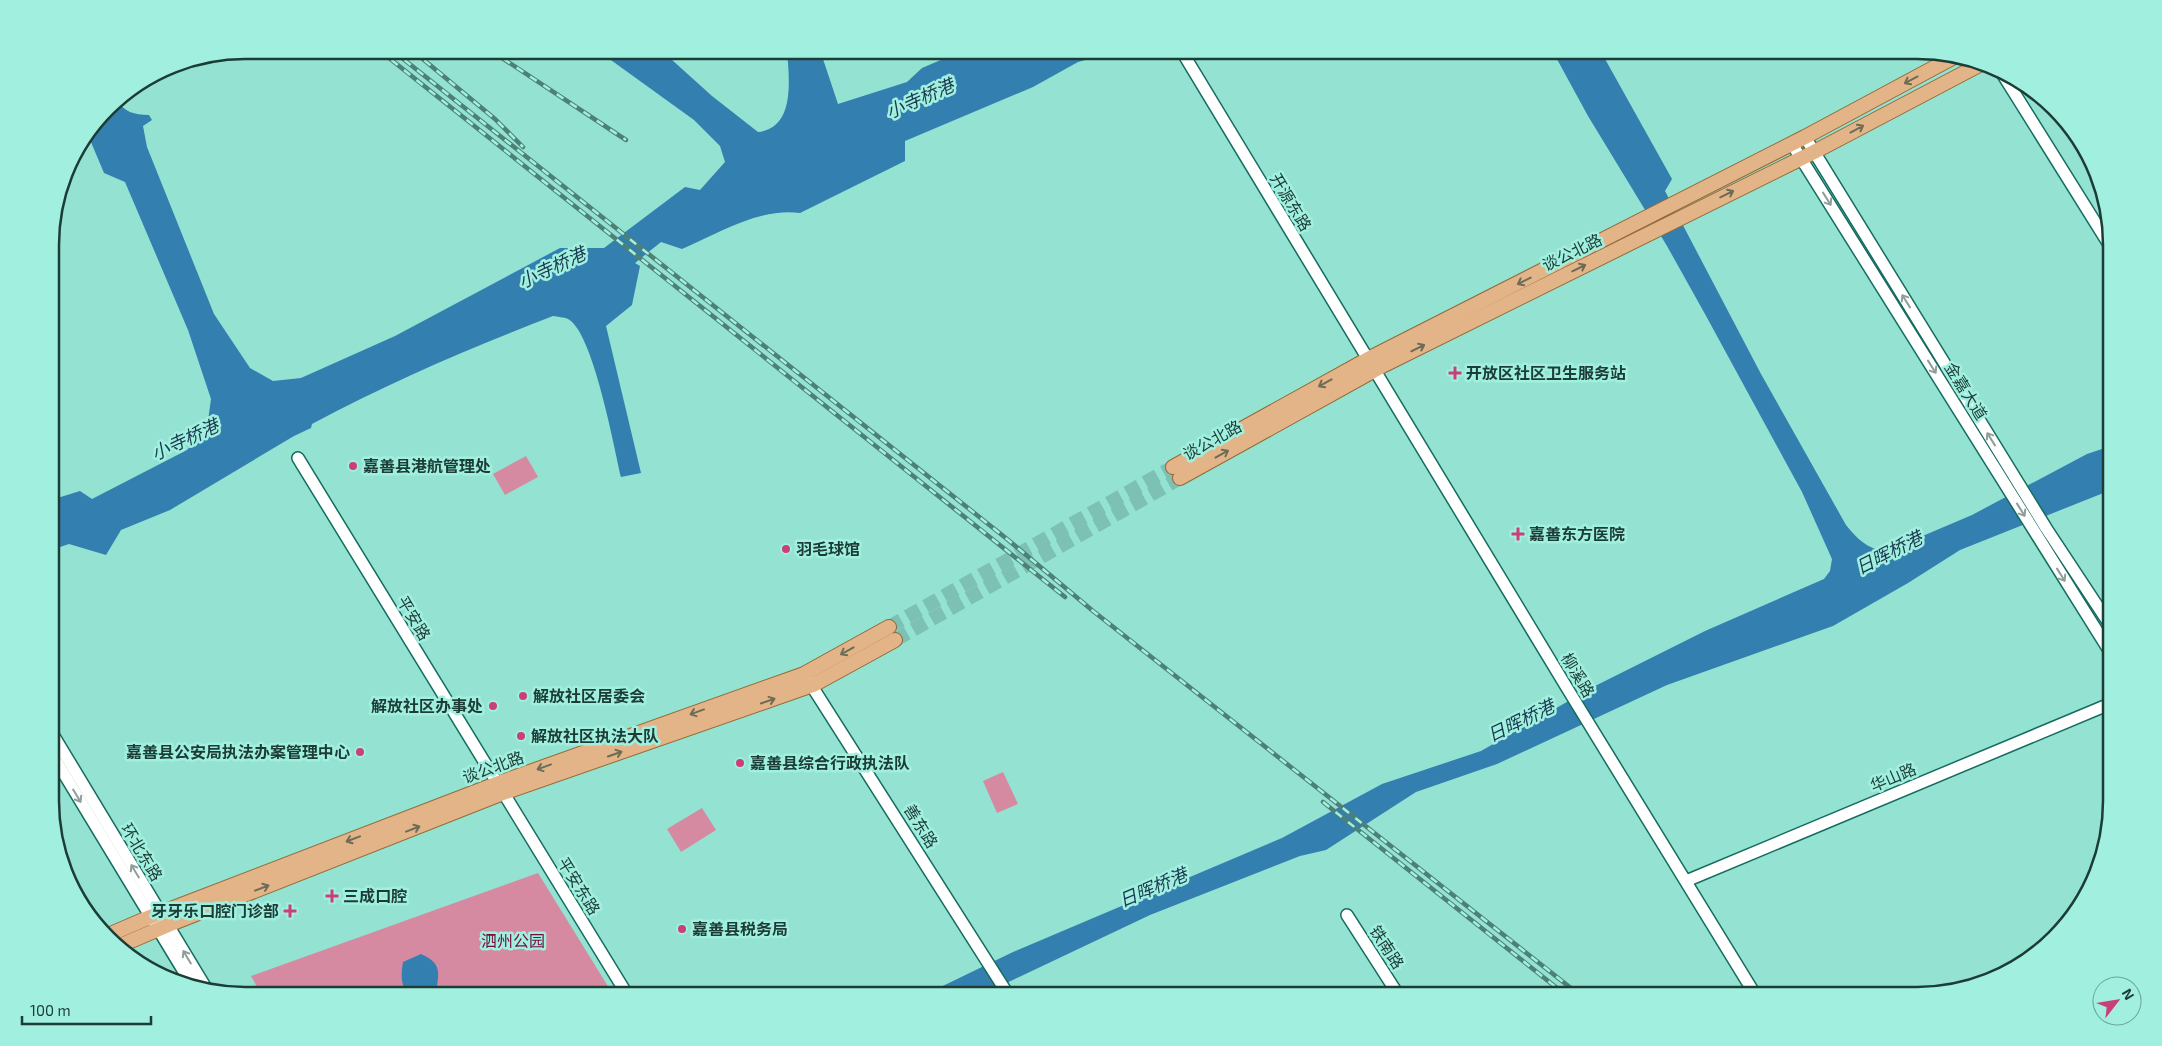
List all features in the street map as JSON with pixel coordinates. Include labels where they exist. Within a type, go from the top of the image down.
[{"type":"main road","name":"谈公北路","points":[[1176,472],[1371,365],[1947,61]]},
{"type":"main road","name":"谈公北路","points":[[1371,365],[1652,232],[1814,152],[1974,68]]},
{"type":"main road","name":"谈公北路","points":[[114,934],[159,921],[500,789],[808,680],[892,633]]},
{"type":"main road","name":"谈公北路","points":[[124,943],[159,921]]},
{"type":"street","name":"开源东路","points":[[1186,59],[1371,365]]},
{"type":"street","points":[[2008,83],[2103,235]]},
{"type":"street","name":"金嘉大道","points":[[1805,137],[2017,481],[2041,531],[2103,639]]},
{"type":"street","name":"金嘉大道","points":[[1792,144],[2006,485],[2103,616]]},
{"type":"street","name":"柳溪路","points":[[1371,365],[1751,987]]},
{"type":"street","name":"平安路","points":[[298,458],[500,789]]},
{"type":"street","name":"善东路","points":[[808,680],[1003,987]]},
{"type":"street","name":"华山路","points":[[1686,881],[2103,708]]},
{"type":"street","name":"环北东路","points":[[59,745],[159,921],[188,978]]},
{"type":"street","name":"环北东路","points":[[59,765],[159,921],[202,983]]},
{"type":"street","name":"平安东路","points":[[500,789],[622,987]]},
{"type":"street","name":"铁南路","points":[[1348,915],[1393,987]]},
{"type":"green space","points":[[526,456],[538,477],[505,495],[493,474]]},
{"type":"green space","points":[[1003,772],[1018,804],[997,813],[983,781]]},
{"type":"green space","points":[[702,808],[716,830],[681,852],[667,829]]},
{"type":"green space","name":"泗州公园","points":[[538,873],[608,987],[257,987],[251,976]]},
{"type":"water","name":"小寺桥港","points":[[609,59],[671,59],[712,96],[758,132],[770,128],[779,121],[784,112],[788,100],[789,87],[788,59],[823,59],[838,104],[907,82],[922,68],[943,59],[1089,59],[1078,62],[1033,87],[905,141],[905,161],[800,213],[784,212],[754,218],[682,249],[661,242],[635,263],[640,266],[632,305],[606,326],[641,473],[621,477],[608,417],[586,345],[577,328],[568,319],[553,316],[431,366],[312,424],[311,428],[294,436],[170,510],[121,530],[106,555],[69,544],[59,547],[59,498],[80,491],[92,499],[187,450],[207,428],[211,399],[188,330],[125,182],[104,173],[90,141],[121,105],[126,110],[134,113],[149,115],[152,120],[143,126],[147,147],[214,314],[250,368],[273,381],[301,378],[395,336],[560,248],[604,248],[685,187],[700,190],[725,162],[720,146],[694,120]]},
{"type":"water","name":"日晖桥港","points":[[1557,59],[1605,59],[1672,179],[1665,191],[1761,374],[1846,525],[1863,542],[1885,552],[1972,515],[2087,454],[2103,449],[2103,493],[1960,550],[1908,583],[1833,626],[1667,685],[1497,764],[1416,792],[1326,850],[1300,856],[1150,915],[998,987],[941,987],[1013,952],[1282,838],[1382,784],[1481,751],[1593,687],[1705,631],[1824,579],[1830,571],[1832,559],[1802,492],[1667,246],[1588,116]]},
{"type":"water","points":[[421,954],[428,958],[433,962],[438,971],[437,987],[404,987],[403,962]]},
{"type":"tunnel","points":[[889,627],[1173,467]]},
{"type":"tunnel","points":[[895,640],[1180,478]]},
{"type":"railway","points":[[390,59],[1065,597]]},
{"type":"railway","points":[[403,59],[1007,539],[1093,611],[1570,987]]},
{"type":"railway","points":[[423,59],[495,119],[523,147]]},
{"type":"railway","points":[[504,59],[626,140]]},
{"type":"railway","points":[[1323,802],[1556,987]]},
{"type":"place","name":"开放区社区卫生服务站","points":[[1455,373]]},
{"type":"place","name":"嘉善县港航管理处","points":[[353,466]]},
{"type":"place","name":"嘉善东方医院","points":[[1518,534]]},
{"type":"place","name":"羽毛球馆","points":[[786,549]]},
{"type":"place","name":"解放社区居委会","points":[[523,696]]},
{"type":"place","name":"解放社区办事处","points":[[493,706]]},
{"type":"place","name":"解放社区执法大队","points":[[521,736]]},
{"type":"place","name":"嘉善县公安局执法办案管理中心","points":[[360,752]]},
{"type":"place","name":"嘉善县综合行政执法队","points":[[740,763]]},
{"type":"place","name":"三成口腔","points":[[332,896]]},
{"type":"place","name":"牙牙乐口腔门诊部","points":[[290,911]]},
{"type":"place","name":"嘉善县税务局","points":[[682,929]]}]
